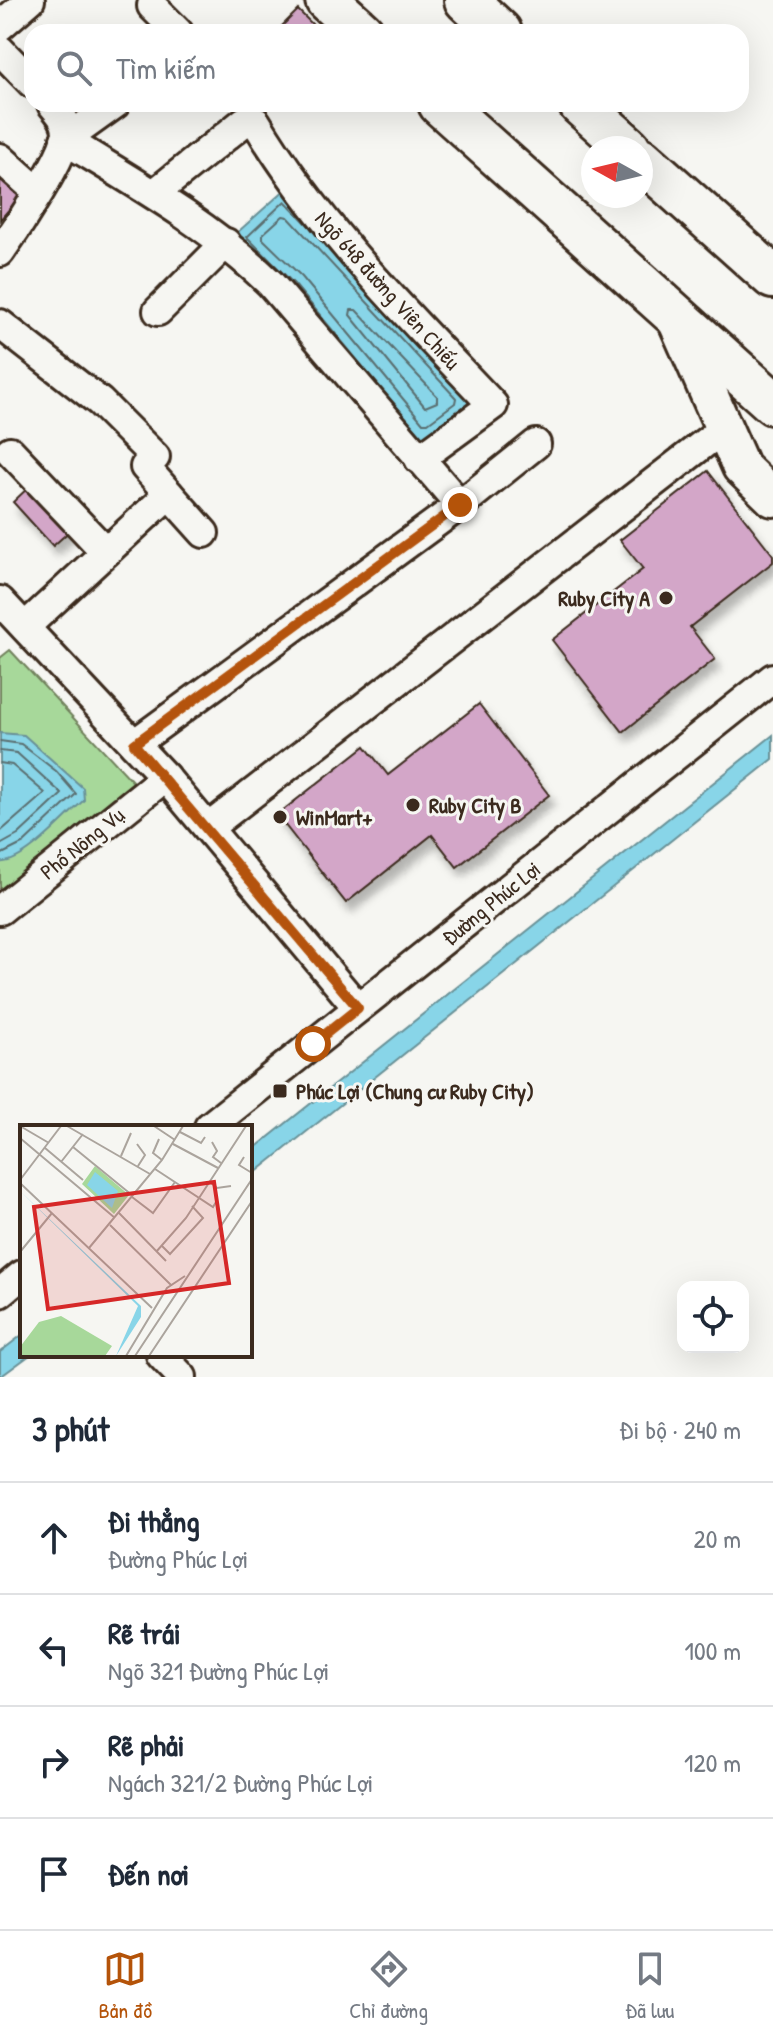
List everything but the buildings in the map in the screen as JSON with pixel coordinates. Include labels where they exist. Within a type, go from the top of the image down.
[{"type":"highway","points":[[327,0],[353,24]]},
{"type":"highway","points":[[466,0],[492,24]]},
{"type":"highway","points":[[449,112],[773,403]]},
{"type":"highway","points":[[589,112],[616,136]]},
{"type":"highway","points":[[653,170],[773,277]]},
{"type":"main road","points":[[673,313],[741,467],[773,498]]},
{"type":"street","points":[[0,26],[30,0]]},
{"type":"street","points":[[152,6],[170,24]]},
{"type":"street","points":[[0,50],[24,75]]},
{"type":"street","points":[[59,112],[63,117],[65,140]]},
{"type":"street","points":[[4,237],[38,192],[65,140],[104,112]]},
{"type":"street","name":"Ngõ 648 đường Viên Chiếu","points":[[154,194],[245,121],[256,122],[284,169],[333,235],[493,405],[419,459]]},
{"type":"street","points":[[65,140],[154,194],[226,243],[270,283],[460,505]]},
{"type":"street","points":[[0,158],[38,192]]},
{"type":"street","points":[[158,311],[226,243]]},
{"type":"street","points":[[0,324],[100,402],[155,457],[145,467],[204,533]]},
{"type":"street","points":[[208,828],[724,428]]},
{"type":"street","points":[[134,744],[460,505],[536,444]]},
{"type":"street","points":[[10,451],[106,552]]},
{"type":"street","points":[[169,494],[106,552],[10,620],[165,777],[358,1008]]},
{"type":"street","name":"Đường Phúc Lợi","points":[[212,1125],[773,678]]},
{"type":"street","name":"Phố Nông Vụ","points":[[0,910],[165,777]]},
{"type":"street","points":[[0,1293],[20,1277]]},
{"type":"street","points":[[163,1357],[182,1377]]},
{"type":"green space","points":[[10,650],[133,782],[0,890],[0,658]]},
{"type":"water","points":[[287,188],[483,400],[427,446],[238,240],[239,231]]},
{"type":"water","points":[[0,733],[24,735],[83,788],[84,800],[32,848],[10,861],[0,862]]},
{"type":"water","points":[[773,735],[773,759],[252,1175],[252,1150]]},
{"type":"water","points":[[20,1337],[20,1357],[27,1357],[0,1377],[0,1352]]},
{"type":"place","name":"Ruby City A","points":[[666,598]]},
{"type":"place","name":"Ruby City B","points":[[413,805]]},
{"type":"place","name":"WinMart+","points":[[280,817]]},
{"type":"place","name":"Phúc Lợi (Chung cư Ruby City)","points":[[280,1091]]},
{"type":"route","points":[[313,1044],[358,1008],[134,744],[460,505]]}]
